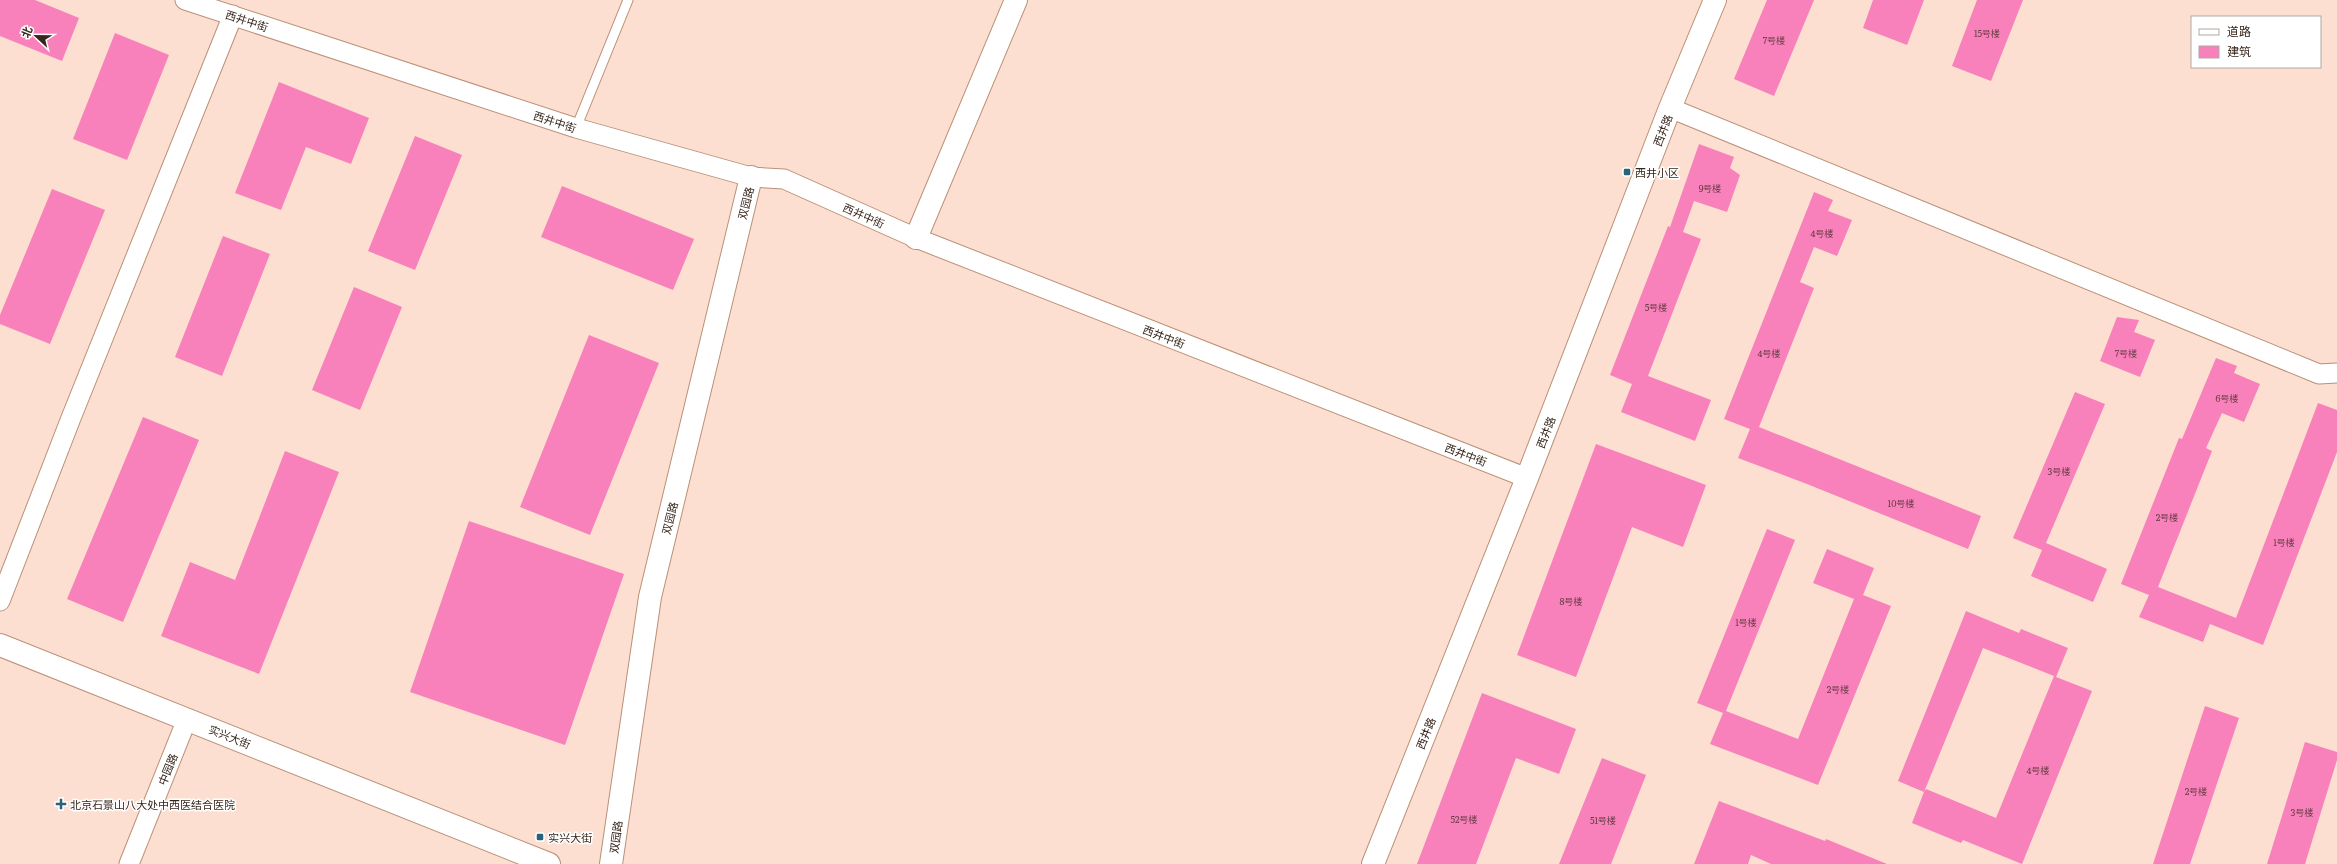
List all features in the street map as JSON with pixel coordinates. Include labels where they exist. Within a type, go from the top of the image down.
[{"type":"street","name":"西井中街","points":[[185,0],[576,128],[751,176],[784,179],[916,238],[1527,478]]},
{"type":"street","points":[[916,238],[1016,0]]},
{"type":"street","name":"西井路","points":[[1373,864],[1527,478],[1670,108],[1715,0]]},
{"type":"street","points":[[0,601],[71,418],[233,15]]},
{"type":"street","points":[[1670,108],[2319,374],[2337,372]]},
{"type":"street","name":"双园路","points":[[612,864],[650,597],[751,176]]},
{"type":"street","name":"实兴大街","points":[[0,645],[549,864]]},
{"type":"street","name":"中园路","points":[[129,864],[187,719]]},
{"type":"lane","points":[[576,128],[628,0]]},
{"type":"building","points":[[0,0],[35,0],[79,18],[62,61],[0,36]]},
{"type":"building","points":[[1767,0],[1814,0],[1774,96],[1734,79]]},
{"type":"building","points":[[1873,0],[1924,0],[1907,45],[1863,28]]},
{"type":"building","points":[[1977,0],[2023,0],[1991,81],[1952,66]]},
{"type":"building","points":[[115,33],[169,55],[127,160],[73,139]]},
{"type":"building","points":[[279,82],[369,118],[351,164],[306,147],[281,210],[235,193]]},
{"type":"building","points":[[415,136],[462,155],[415,270],[368,251]]},
{"type":"building","points":[[1699,144],[1734,157],[1730,168],[1740,175],[1727,212],[1694,201],[1683,232],[1701,239],[1648,376],[1711,400],[1695,441],[1621,412],[1632,384],[1610,375],[1668,226],[1670,227]]},
{"type":"building","points":[[562,186],[694,239],[673,290],[541,237]]},
{"type":"building","points":[[52,189],[105,210],[50,344],[0,324],[0,315]]},
{"type":"building","points":[[1814,192],[1833,200],[1828,211],[1852,220],[1837,256],[1814,247],[1800,282],[1814,288],[1759,427],[1981,516],[1968,549],[1807,484],[1738,458],[1750,429],[1724,419]]},
{"type":"building","points":[[223,236],[270,254],[222,376],[175,357]]},
{"type":"building","points":[[354,287],[402,307],[360,410],[312,390]]},
{"type":"building","points":[[2117,317],[2139,320],[2134,332],[2155,340],[2140,377],[2100,361]]},
{"type":"building","points":[[589,335],[659,363],[590,535],[520,507]]},
{"type":"building","points":[[2216,358],[2237,366],[2234,373],[2260,384],[2244,422],[2222,413],[2206,448],[2212,451],[2158,587],[2236,618],[2318,403],[2337,410],[2337,452],[2263,645],[2210,624],[2203,642],[2139,617],[2149,595],[2121,584],[2179,438],[2182,439]]},
{"type":"building","points":[[2075,392],[2105,404],[2046,543],[2107,569],[2093,602],[2031,576],[2042,550],[2013,538]]},
{"type":"building","points":[[143,417],[199,440],[123,622],[67,599]]},
{"type":"building","points":[[1596,444],[1706,485],[1683,547],[1632,527],[1576,677],[1517,655]]},
{"type":"building","points":[[285,451],[339,472],[259,674],[161,636],[190,562],[235,580]]},
{"type":"building","points":[[469,521],[624,574],[565,745],[410,692]]},
{"type":"building","points":[[1767,529],[1795,540],[1726,711],[1798,739],[1854,599],[1813,583],[1827,549],[1874,568],[1863,595],[1891,606],[1818,785],[1710,744],[1723,713],[1697,703]]},
{"type":"building","points":[[1966,611],[2019,633],[2021,629],[2068,648],[2056,677],[2092,691],[2022,864],[1963,840],[1961,843],[1912,823],[1924,792],[1898,781]],"holes":[[[1983,648],[2054,676],[1996,818],[1926,789],[1924,792]]]},
{"type":"building","points":[[1482,693],[1576,729],[1559,774],[1516,758],[1476,864],[1417,864]]},
{"type":"building","points":[[2205,706],[2239,718],[2190,864],[2153,864]]},
{"type":"building","points":[[2305,742],[2337,752],[2337,760],[2305,864],[2267,864]]},
{"type":"building","points":[[1602,758],[1646,775],[1611,864],[1559,864]]},
{"type":"building","points":[[1719,801],[1825,841],[1826,839],[1887,864],[1771,864],[1751,855],[1748,864],[1694,864]]},
{"type":"place","name":"西井小区","points":[[1627,172]]},
{"type":"place","name":"北京石景山八大处中西医结合医院","points":[[61,804]]},
{"type":"place","name":"实兴大街","points":[[540,837]]}]
